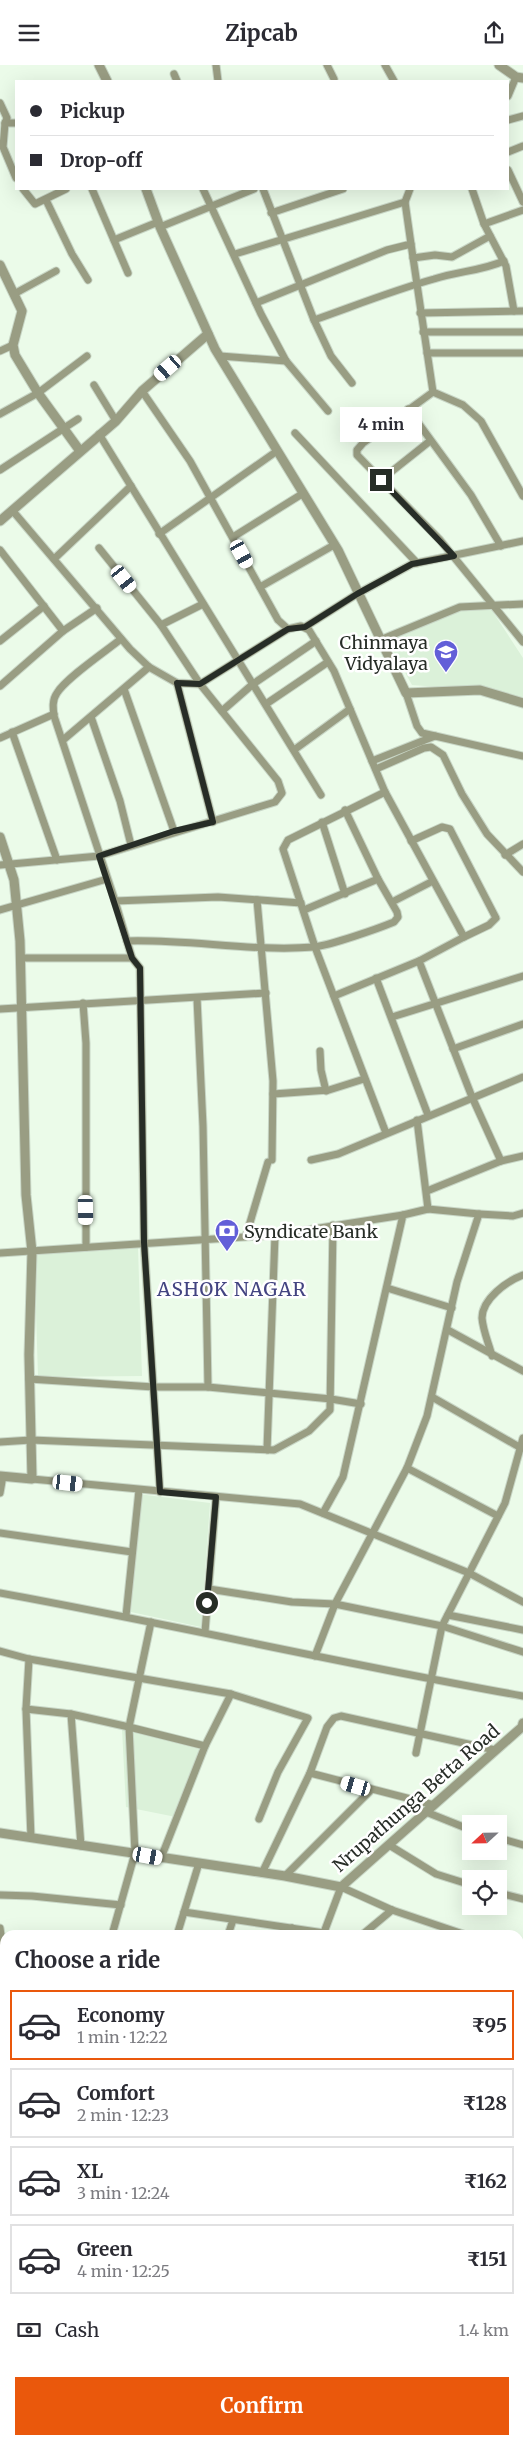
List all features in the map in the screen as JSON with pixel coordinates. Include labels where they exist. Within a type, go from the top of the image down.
[{"type":"street","points":[[99,65],[106,80]]},
{"type":"street","points":[[216,65],[218,80]]},
{"type":"street","points":[[327,65],[334,79]]},
{"type":"street","points":[[385,65],[393,80]]},
{"type":"street","points":[[499,65],[520,77],[509,94]]},
{"type":"street","points":[[0,103],[7,117],[3,147],[15,176]]},
{"type":"street","points":[[509,120],[523,116]]},
{"type":"street","points":[[5,123],[15,123]]},
{"type":"street","points":[[509,152],[523,147]]},
{"type":"street","points":[[509,172],[523,202]]},
{"type":"street","points":[[24,190],[32,203],[38,204],[64,190]]},
{"type":"street","points":[[92,190],[128,273]]},
{"type":"street","points":[[146,190],[159,224],[208,334],[334,545],[406,693],[419,730],[422,733],[523,756]]},
{"type":"street","points":[[204,190],[213,206],[256,303],[286,361],[328,411]]},
{"type":"street","points":[[114,240],[213,206],[252,190]]},
{"type":"street","points":[[263,190],[271,213],[302,285],[314,320],[331,356],[352,383]]},
{"type":"street","points":[[271,213],[341,190]]},
{"type":"street","points":[[410,190],[405,203],[433,392]]},
{"type":"street","points":[[472,190],[484,224],[504,261],[514,311]]},
{"type":"street","points":[[46,200],[72,254],[88,280]]},
{"type":"street","points":[[235,254],[282,238],[405,203]]},
{"type":"street","points":[[484,224],[523,210]]},
{"type":"street","points":[[413,258],[435,255],[452,257],[490,236]]},
{"type":"street","points":[[256,303],[387,251],[411,244]]},
{"type":"street","points":[[314,320],[416,284],[459,271],[484,269],[504,261]]},
{"type":"street","points":[[1,270],[22,311],[13,345],[15,355],[38,393],[80,451]]},
{"type":"street","points":[[14,294],[56,271]]},
{"type":"street","points":[[420,313],[523,311]]},
{"type":"street","points":[[423,332],[523,332]]},
{"type":"street","points":[[0,521],[116,421],[142,391],[208,334]]},
{"type":"street","points":[[0,351],[13,345]]},
{"type":"street","points":[[427,353],[523,353]]},
{"type":"street","points":[[0,414],[38,393],[87,356]]},
{"type":"street","points":[[220,356],[286,361]]},
{"type":"street","points":[[94,385],[116,421]]},
{"type":"street","points":[[142,391],[190,461],[278,620],[288,629]]},
{"type":"street","points":[[433,392],[408,409],[357,450],[359,458],[454,556],[523,641]]},
{"type":"street","points":[[433,392],[463,405],[481,421],[523,496]]},
{"type":"street","points":[[408,409],[471,495],[501,546]]},
{"type":"street","points":[[0,470],[63,427],[78,419]]},
{"type":"street","points":[[295,433],[417,563]]},
{"type":"street","points":[[99,434],[321,795]]},
{"type":"street","points":[[381,480],[430,441]]},
{"type":"street","points":[[159,534],[212,499],[277,451]]},
{"type":"street","points":[[54,559],[131,486]]},
{"type":"street","points":[[233,537],[302,494]]},
{"type":"street","points":[[12,510],[97,608],[121,639],[149,667],[177,683],[200,684],[288,629],[305,627],[357,594],[417,563],[523,541]]},
{"type":"street","points":[[260,587],[334,545]]},
{"type":"street","points":[[5,865],[99,858],[174,831],[213,822],[275,801],[282,793],[278,781],[200,684],[161,625],[99,548]]},
{"type":"street","points":[[0,550],[63,631]]},
{"type":"street","points":[[161,625],[203,604]]},
{"type":"street","points":[[380,640],[450,609],[494,604],[523,604]]},
{"type":"street","points":[[0,641],[44,606]]},
{"type":"street","points":[[0,686],[63,631],[97,608]]},
{"type":"street","points":[[305,627],[328,661],[385,792],[464,937]]},
{"type":"street","points":[[121,639],[62,687],[54,699],[54,714],[132,958],[140,968],[144,1242],[160,1492]]},
{"type":"street","points":[[222,711],[253,684],[316,641]]},
{"type":"street","points":[[266,704],[328,661]]},
{"type":"street","points":[[64,741],[149,667]]},
{"type":"street","points":[[177,683],[213,822]]},
{"type":"street","points":[[124,689],[174,831]]},
{"type":"street","points":[[406,693],[480,690],[523,703]]},
{"type":"street","points":[[294,750],[350,709]]},
{"type":"street","points":[[0,738],[54,714]]},
{"type":"street","points":[[91,717],[120,801],[131,845]]},
{"type":"street","points":[[12,732],[57,860]]},
{"type":"street","points":[[372,761],[436,736]]},
{"type":"street","points":[[376,769],[424,748],[431,747],[437,749],[448,762],[462,793],[487,834],[523,872]]},
{"type":"street","points":[[385,792],[322,822],[284,844],[283,849],[315,947],[386,1133]]},
{"type":"street","points":[[127,941],[165,939],[261,947],[315,947],[394,922],[398,917],[392,902],[378,879],[345,810]]},
{"type":"street","points":[[322,822],[345,894]]},
{"type":"street","points":[[334,996],[419,961],[489,925],[496,918],[450,829],[442,827],[412,841]]},
{"type":"street","points":[[0,837],[5,865],[14,880],[21,958],[26,1195],[32,1252],[29,1379],[32,1479]]},
{"type":"street","points":[[505,855],[523,844]]},
{"type":"street","points":[[0,909],[106,877]]},
{"type":"street","points":[[115,901],[218,897],[257,900],[302,907],[345,894],[378,879]]},
{"type":"street","points":[[392,902],[433,881]]},
{"type":"street","points":[[246,1236],[270,1161],[273,1094],[257,900]]},
{"type":"street","points":[[21,958],[132,958]]},
{"type":"street","points":[[419,961],[472,1097],[501,1161]]},
{"type":"street","points":[[392,1017],[523,976]]},
{"type":"street","points":[[376,978],[428,1115]]},
{"type":"street","points":[[0,1009],[266,993]]},
{"type":"street","points":[[197,998],[203,1127],[208,1387]]},
{"type":"street","points":[[83,1003],[86,1043],[86,1247]]},
{"type":"street","points":[[453,1049],[523,1024]]},
{"type":"street","points":[[320,1051],[321,1070],[326,1091]]},
{"type":"street","points":[[311,1160],[338,1154],[523,1077]]},
{"type":"street","points":[[273,1094],[326,1091],[364,1079]]},
{"type":"street","points":[[417,1120],[428,1209]]},
{"type":"street","points":[[427,1191],[501,1161],[523,1156]]},
{"type":"street","points":[[0,1253],[204,1238],[275,1235],[403,1215],[428,1209],[513,1216],[523,1213]]},
{"type":"street","points":[[315,1657],[335,1605],[407,1468],[432,1397],[457,1283],[479,1214]]},
{"type":"street","points":[[323,1513],[343,1477],[403,1215]]},
{"type":"street","points":[[0,1442],[31,1441],[274,1450],[309,1431],[330,1410],[333,1225]]},
{"type":"street","points":[[267,1450],[275,1235]]},
{"type":"street","points":[[492,1356],[483,1323],[484,1310],[505,1284],[523,1275]]},
{"type":"street","points":[[387,1287],[452,1308]]},
{"type":"street","points":[[448,1330],[492,1356],[523,1371]]},
{"type":"street","points":[[29,1379],[154,1387],[208,1387],[331,1399],[361,1404]]},
{"type":"street","points":[[432,1397],[521,1451]]},
{"type":"street","points":[[416,1753],[442,1626],[506,1503],[523,1438]]},
{"type":"street","points":[[407,1468],[498,1516]]},
{"type":"street","points":[[0,1493],[1,1476],[300,1504],[373,1532],[468,1574],[523,1602]]},
{"type":"street","points":[[126,1616],[139,1490]]},
{"type":"street","points":[[205,1632],[216,1497]]},
{"type":"street","points":[[0,1533],[132,1552]]},
{"type":"street","points":[[209,1589],[292,1602],[335,1605],[442,1626],[523,1652]]},
{"type":"street","points":[[0,1593],[126,1616],[431,1680],[523,1696]]},
{"type":"street","points":[[448,1615],[523,1630]]},
{"type":"street","points":[[114,1930],[136,1853],[129,1727],[151,1622]]},
{"type":"street","points":[[0,1651],[29,1659],[231,1694],[308,1719],[278,1772],[259,1819]]},
{"type":"street","points":[[29,1659],[26,1709],[31,1838]]},
{"type":"street","points":[[160,1858],[206,1746],[231,1694]]},
{"type":"street","points":[[26,1709],[72,1714],[206,1746]]},
{"type":"street","points":[[72,1714],[81,1846]]},
{"type":"street","points":[[262,1873],[310,1773],[328,1727],[337,1717],[495,1750]]},
{"type":"street","name":"Nrupathunga Betta Road","points":[[0,1833],[286,1876],[341,1887],[523,1726]]},
{"type":"street","points":[[310,1773],[434,1805]]},
{"type":"street","points":[[286,1876],[371,1790]]},
{"type":"street","points":[[426,1812],[462,1826]]},
{"type":"street","points":[[508,1841],[523,1845]]},
{"type":"street","points":[[389,1845],[436,1875],[462,1882]]},
{"type":"street","points":[[179,1930],[199,1863]]},
{"type":"street","points":[[325,1930],[341,1887],[392,1910],[451,1930]]},
{"type":"street","points":[[0,1895],[32,1896],[121,1905]]},
{"type":"street","points":[[507,1895],[523,1899]]},
{"type":"street","points":[[368,1930],[392,1910]]},
{"type":"street","points":[[184,1912],[303,1930]]},
{"type":"street","points":[[230,1930],[234,1920]]},
{"type":"shaded area","points":[[489,606],[523,658],[523,698],[465,689],[412,685],[388,642],[456,611]]},
{"type":"shaded area","points":[[138,1247],[142,1376],[38,1377],[37,1254]]},
{"type":"shaded area","points":[[138,1494],[210,1503],[201,1627],[131,1612]]},
{"type":"shaded area","points":[[122,1729],[200,1749],[176,1817],[126,1807]]},
{"type":"place","name":"Chinmaya Vidyalaya","points":[[446,673]]},
{"type":"place","name":"Syndicate Bank","points":[[227,1252]]},
{"type":"district","name":"ASHOK NAGAR","points":[[232,1289]]},
{"type":"route","points":[[207,1603],[216,1497],[160,1492],[144,1242],[140,968],[132,958],[99,856],[174,831],[213,822],[177,683],[200,684],[288,629],[305,627],[357,594],[412,564],[454,556],[381,480]]}]
